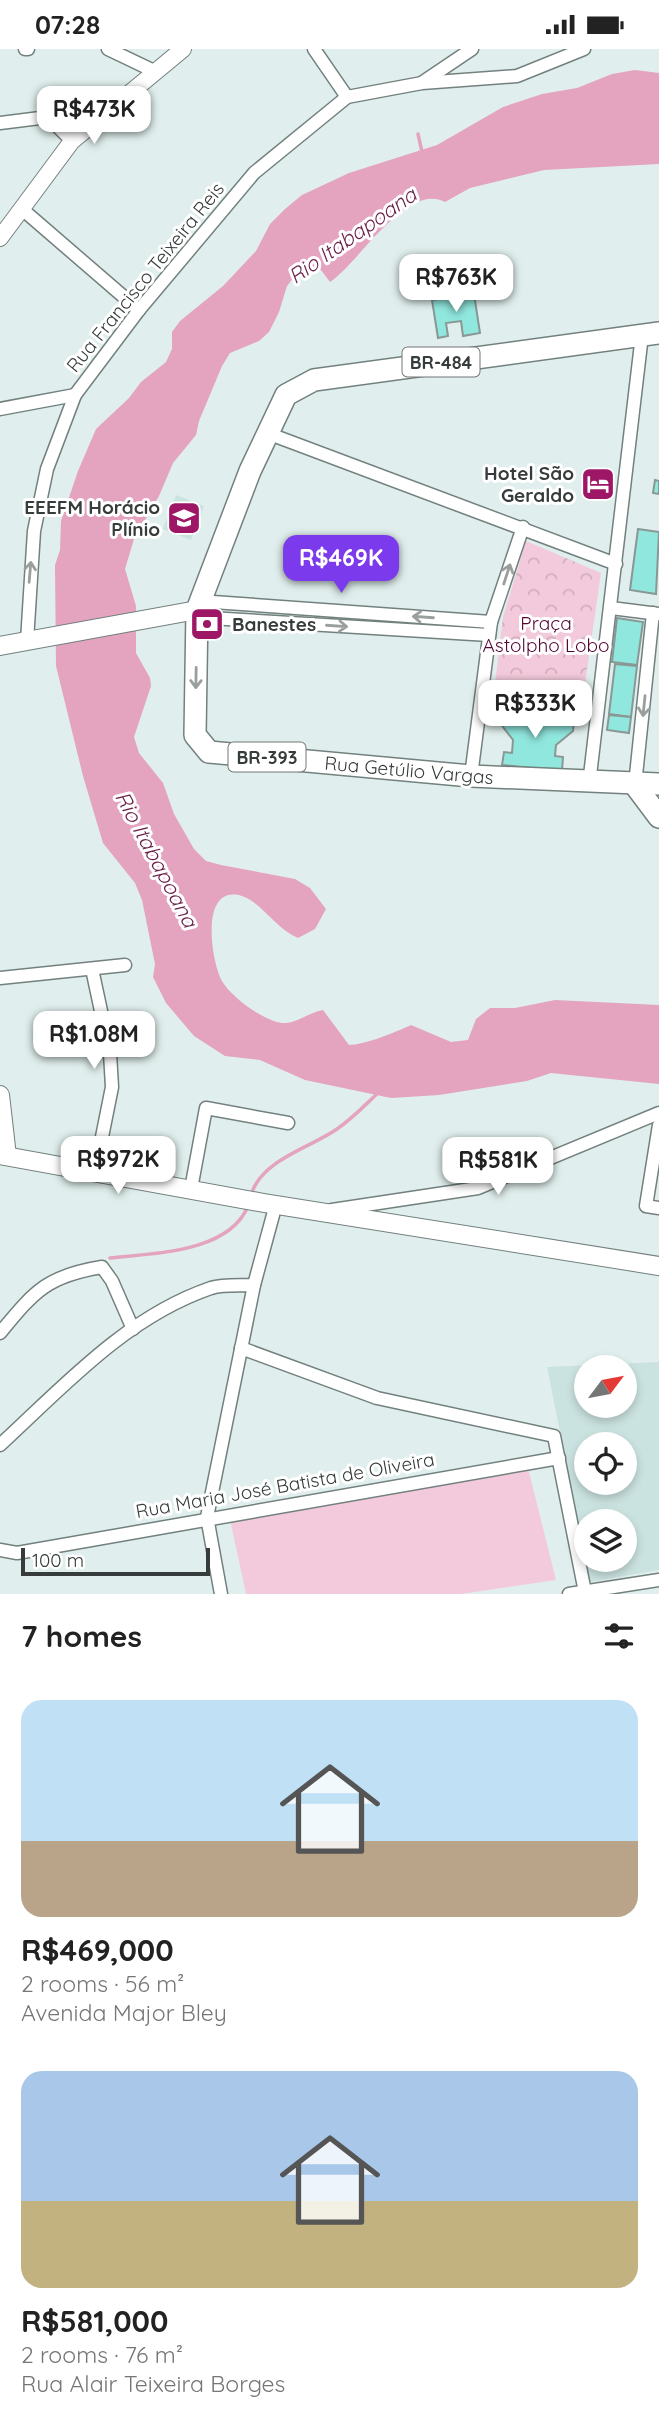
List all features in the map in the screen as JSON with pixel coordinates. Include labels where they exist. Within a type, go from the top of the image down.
[{"type":"main road","name":"BR-484","points":[[197,610],[267,433],[286,395],[314,380],[651,334]]},
{"type":"main road","points":[[0,646],[197,610]]},
{"type":"main road","name":"Rua Getúlio Vargas","points":[[197,610],[195,736],[209,752],[589,784]]},
{"type":"main road","name":"BR-393","points":[[589,784],[659,785]]},
{"type":"main road","points":[[635,785],[659,817]]},
{"type":"main road","points":[[0,1095],[4,1156],[318,1212],[659,1266]]},
{"type":"street","points":[[108,49],[155,71]]},
{"type":"street","points":[[0,238],[72,141],[183,49]]},
{"type":"street","points":[[314,49],[347,97]]},
{"type":"street","points":[[422,83],[472,49]]},
{"type":"street","name":"Rua Francisco Teixeira Reis","points":[[27,641],[34,531],[47,469],[75,395],[139,310],[254,173],[347,97],[422,83],[517,76],[584,49]]},
{"type":"street","points":[[0,123],[48,117],[72,141]]},
{"type":"street","points":[[22,209],[139,310]]},
{"type":"street","points":[[589,784],[616,564],[651,334]]},
{"type":"street","points":[[0,409],[75,395]]},
{"type":"street","points":[[267,433],[616,564]]},
{"type":"street","points":[[471,776],[491,622],[523,527]]},
{"type":"street","points":[[197,610],[213,602],[491,622]]},
{"type":"street","points":[[611,608],[656,614],[635,785]]},
{"type":"street","points":[[197,610],[210,618],[489,635]]},
{"type":"street","points":[[0,978],[125,965]]},
{"type":"street","points":[[92,969],[110,1053],[112,1087],[95,1172]]},
{"type":"street","points":[[191,1189],[206,1108],[288,1123]]},
{"type":"street","points":[[318,1212],[478,1188],[659,1113]]},
{"type":"street","points":[[659,1125],[646,1206],[659,1208]]},
{"type":"street","points":[[221,1594],[207,1517],[270,1203]]},
{"type":"street","points":[[0,1333],[24,1301],[66,1273],[102,1267],[112,1281],[133,1329]]},
{"type":"street","points":[[0,1445],[101,1351],[154,1314],[213,1287],[254,1285]]},
{"type":"street","points":[[241,1348],[377,1398],[554,1436],[586,1592]]},
{"type":"street","name":"Rua Maria José Batista de Oliveira","points":[[0,1551],[17,1552],[559,1458]]},
{"type":"street","points":[[569,1594],[659,1580]]},
{"type":"shaded area","name":"EEEFM Horácio Plínio","points":[[176,495],[204,506],[191,540],[163,529]]},
{"type":"shaded area","points":[[659,1362],[659,1570],[590,1582],[588,1572],[637,1572],[637,1509],[575,1509],[547,1367],[574,1366],[574,1418],[637,1418],[637,1363]]},
{"type":"green space","name":"Praça Astolpho Lobo","points":[[526,541],[601,573],[582,704],[494,693],[503,617]]},
{"type":"green space","points":[[528,1468],[556,1580],[461,1594],[246,1594],[229,1515]]},
{"type":"water","name":"Rio Itabapoana","points":[[635,70],[659,73],[659,164],[544,170],[470,188],[445,202],[430,199],[415,203],[384,227],[330,282],[321,270],[311,267],[298,272],[287,286],[269,332],[259,341],[230,353],[222,366],[199,421],[196,435],[173,463],[159,496],[134,539],[125,569],[136,606],[136,653],[150,678],[151,686],[134,737],[139,753],[163,783],[174,814],[194,849],[206,861],[295,879],[310,888],[326,909],[315,929],[298,938],[249,899],[228,895],[219,901],[212,926],[214,957],[222,981],[233,994],[257,1013],[282,1023],[293,1022],[323,1010],[349,1045],[371,1041],[411,1025],[451,1042],[468,1040],[476,1019],[490,1008],[515,1008],[555,1000],[659,1005],[659,1084],[551,1073],[527,1081],[439,1095],[391,1098],[305,1080],[260,1060],[225,1056],[194,1036],[166,1003],[153,977],[155,964],[142,900],[135,883],[103,843],[83,776],[56,666],[55,565],[60,550],[61,521],[78,471],[96,429],[129,398],[141,382],[166,362],[172,349],[172,332],[180,321],[223,286],[256,251],[270,224],[302,195],[349,173],[437,145],[503,107],[542,94],[577,88],[612,74]]},
{"type":"building","points":[[474,294],[480,333],[463,336],[461,321],[446,323],[448,336],[438,338],[432,300]]},
{"type":"building","points":[[655,480],[659,481],[659,494],[653,493]]},
{"type":"building","points":[[638,529],[659,532],[656,594],[630,590]]},
{"type":"building","points":[[617,618],[643,622],[637,665],[612,662]]},
{"type":"building","points":[[615,664],[637,666],[631,717],[609,714]]},
{"type":"building","points":[[501,712],[574,720],[573,731],[556,745],[555,756],[563,757],[562,771],[502,765],[504,752],[512,753],[513,740],[500,723]]},
{"type":"building","points":[[609,715],[631,717],[629,733],[607,730]]},
{"type":"waterway","points":[[418,134],[422,152]]},
{"type":"waterway","points":[[251,1195],[256,1183],[275,1164],[337,1129],[379,1092]]},
{"type":"waterway","points":[[110,1258],[168,1252],[207,1242],[238,1222],[248,1206]]},
{"type":"place","name":"Hotel São Geraldo","points":[[598,484]]},
{"type":"place","name":"EEEFM Horácio Plínio","points":[[184,518]]},
{"type":"place","name":"Banestes","points":[[207,624]]}]
